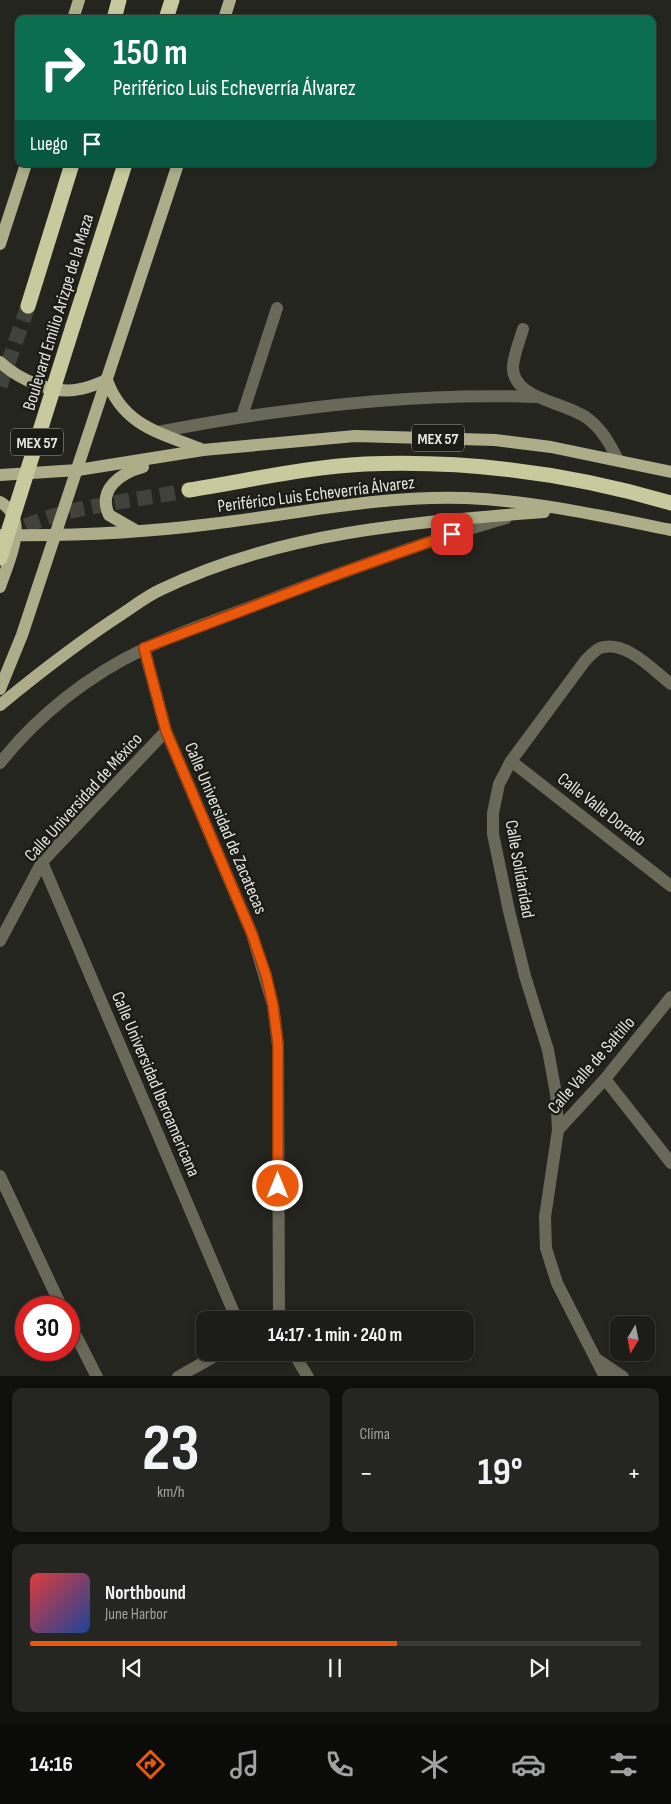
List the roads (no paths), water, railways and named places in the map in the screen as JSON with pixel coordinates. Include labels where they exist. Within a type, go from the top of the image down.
[{"type":"highway","points":[[115,15],[119,0]]},
{"type":"highway","points":[[167,15],[172,0]]},
{"type":"highway","name":"Boulevard Emilio Arizpe de la Maza","points":[[28,306],[71,167]]},
{"type":"highway","name":"Boulevard Emilio Arizpe de la Maza","points":[[0,558],[124,167]]},
{"type":"highway","points":[[189,490],[318,469],[364,464],[428,463],[507,470],[580,480],[671,503]]},
{"type":"main road","points":[[74,15],[79,0]]},
{"type":"main road","points":[[225,15],[230,0]]},
{"type":"main road","points":[[0,244],[25,167]]},
{"type":"main road","points":[[0,689],[22,635],[54,535],[78,470],[177,167]]},
{"type":"main road","points":[[0,362],[28,381],[54,388],[80,390],[106,380]]},
{"type":"main road","points":[[106,380],[113,398],[138,423],[204,450]]},
{"type":"main road","name":"MEX 57","points":[[0,475],[78,470],[204,450],[355,436],[495,440],[551,447],[671,472]]},
{"type":"main road","points":[[137,532],[109,515],[106,502],[110,485],[129,470],[204,450]]},
{"type":"main road","name":"Periférico Luis Echeverría Álvarez","points":[[0,536],[137,532],[360,503],[466,498],[523,503],[599,515],[671,530]]},
{"type":"main road","points":[[0,502],[14,515],[16,524],[16,536],[0,587]]},
{"type":"main road","points":[[0,705],[54,660],[159,590],[216,566],[282,545],[342,533],[547,511],[599,515]]},
{"type":"street","points":[[242,416],[277,308]]},
{"type":"street","points":[[523,329],[513,367],[520,386],[535,397]]},
{"type":"street","points":[[158,432],[242,416],[415,398],[493,395],[535,397],[558,403],[586,417],[606,437],[618,460]]},
{"type":"street","points":[[0,763],[51,711],[93,677],[144,648],[435,539],[520,514]]},
{"type":"street","name":"Calle Solidaridad","points":[[558,1130],[556,1094],[548,1050],[509,911],[493,834],[493,813],[499,784],[511,761],[585,661],[598,649],[611,646],[626,650],[671,684]]},
{"type":"street","name":"Calle Universidad de Zacatecas","points":[[144,648],[166,731],[252,934],[273,1005],[278,1045],[279,1311]]},
{"type":"street","name":"Calle Universidad de México","points":[[0,941],[42,862],[166,731]]},
{"type":"street","name":"Calle Valle Dorado","points":[[511,761],[671,886]]},
{"type":"street","name":"Calle Universidad Iberoamericana","points":[[42,862],[233,1311]]},
{"type":"street","name":"Calle Valle de Saltillo","points":[[623,1376],[598,1360],[557,1283],[546,1248],[545,1217],[558,1130],[605,1079],[671,997]]},
{"type":"street","points":[[605,1079],[671,1163]]},
{"type":"street","points":[[0,1176],[56,1296]]},
{"type":"street","points":[[80,1343],[97,1376]]},
{"type":"street","points":[[598,1360],[605,1376]]},
{"type":"street","points":[[178,1376],[206,1361]]},
{"type":"street","points":[[299,1361],[308,1376]]},
{"type":"tunnel","points":[[0,386],[28,306]]},
{"type":"tunnel","points":[[5,536],[25,526],[71,511],[189,490]]}]
